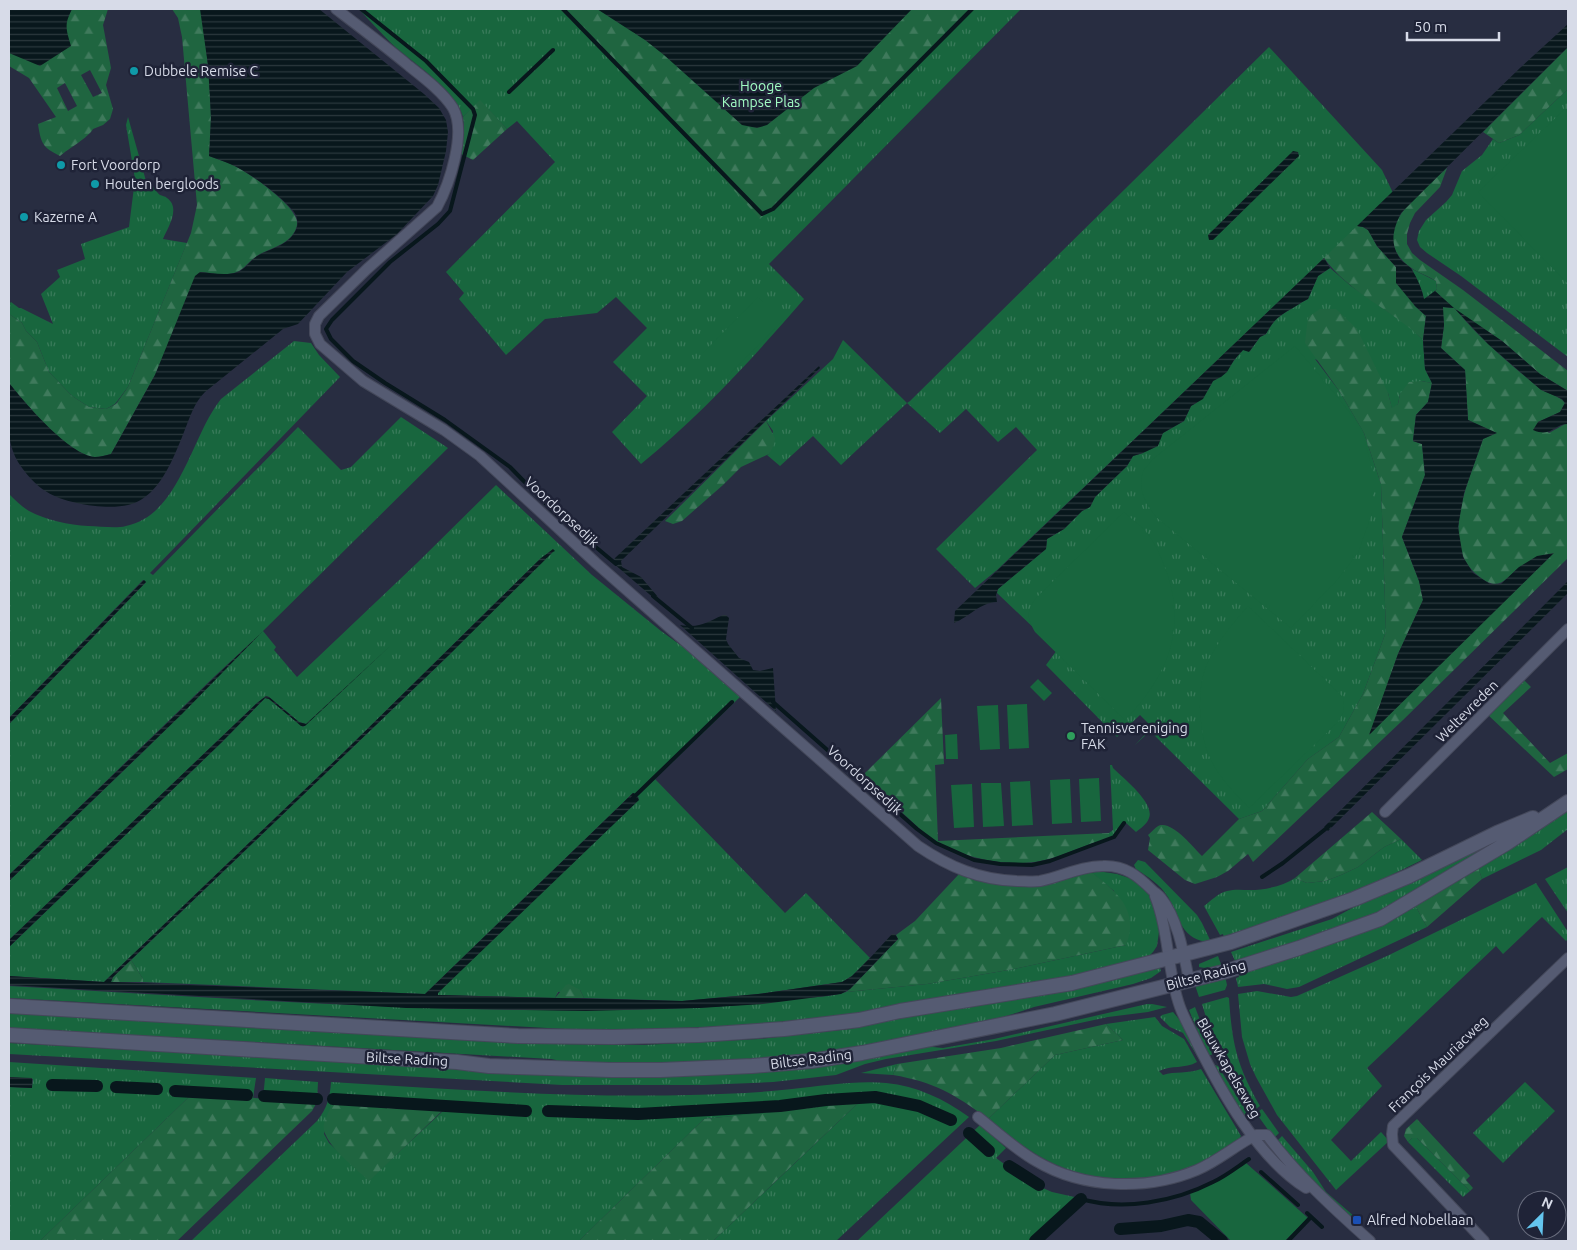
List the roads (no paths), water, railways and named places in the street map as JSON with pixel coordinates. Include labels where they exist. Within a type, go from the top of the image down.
[{"type":"main road","name":"Biltse Rading","points":[[9,1006],[518,1036],[613,1037],[699,1035],[784,1029],[859,1020],[900,1011],[1072,983],[1258,933],[1354,899],[1409,876],[1498,833],[1566,804]]},
{"type":"main road","name":"Biltse Rading","points":[[9,1035],[457,1062],[489,1066],[611,1070],[697,1069],[811,1061],[862,1053],[1055,1014],[1226,971],[1299,948],[1380,919],[1507,843],[1566,804]]},
{"type":"street","name":"Voordorpsedijk","points":[[336,9],[432,84],[453,108],[457,122],[457,143],[444,195],[437,207],[367,269],[319,316],[315,324],[315,334],[320,344],[363,381],[444,430],[480,456],[596,563],[918,846],[937,859],[957,869],[1001,880],[1039,881],[1088,868],[1104,866],[1124,869],[1137,875],[1161,897],[1167,908],[1177,930],[1189,980]]},
{"type":"street","name":"Weltevreden","points":[[1385,812],[1568,629]]},
{"type":"street","name":"Voordorpsedijk","points":[[1152,890],[1157,902],[1170,958]]},
{"type":"street","name":"Blauwkapelseweg","points":[[1170,958],[1180,1007],[1207,1062],[1250,1139],[1260,1134],[1266,1135],[1290,1165],[1322,1198],[1370,1241]]},
{"type":"street","name":"François Mauriacweg","points":[[1484,1241],[1394,1145],[1393,1126],[1568,958]]},
{"type":"street","points":[[978,1117],[1036,1161],[1076,1178],[1121,1184],[1151,1183],[1176,1178],[1199,1169],[1250,1139]]},
{"type":"waterway","points":[[361,9],[426,61],[473,109],[475,115],[450,211],[438,224],[390,262],[332,320],[326,329],[331,339],[353,361],[445,420],[510,467],[554,512],[616,564]]},
{"type":"waterway","points":[[563,9],[762,214],[773,209],[972,9]]},
{"type":"waterway","points":[[509,92],[553,50]]},
{"type":"waterway","points":[[653,596],[692,628]]},
{"type":"waterway","points":[[633,798],[732,702]]},
{"type":"waterway","points":[[773,702],[917,829],[936,843],[974,860],[1000,864],[1032,865],[1050,861],[1114,837],[1124,823]]},
{"type":"waterway","points":[[1262,877],[1283,863],[1328,827]]},
{"type":"waterway","points":[[52,1085],[97,1086]]},
{"type":"waterway","points":[[116,1087],[157,1089]]},
{"type":"waterway","points":[[175,1091],[247,1095]]},
{"type":"waterway","points":[[264,1096],[317,1099]]},
{"type":"waterway","points":[[548,1111],[638,1114],[780,1106],[826,1100],[875,1097],[919,1106],[951,1120]]},
{"type":"waterway","points":[[333,1099],[526,1111]]},
{"type":"waterway","points":[[969,1133],[989,1151]]},
{"type":"waterway","points":[[1081,1199],[1097,1203],[1131,1204],[1182,1195],[1213,1182],[1249,1159]]},
{"type":"waterway","points":[[1009,1166],[1039,1185]]},
{"type":"waterway","points":[[1261,1172],[1298,1205]]},
{"type":"waterway","points":[[1035,1241],[1081,1199]]},
{"type":"waterway","points":[[1307,1213],[1322,1227]]},
{"type":"waterway","points":[[1288,1241],[1311,1217]]},
{"type":"waterway","points":[[1120,1229],[1161,1226],[1188,1220],[1199,1222],[1222,1241]]},
{"type":"place","name":"Dubbele Remise C","points":[[134,71]]},
{"type":"place","name":"Fort Voordorp","points":[[61,165]]},
{"type":"place","name":"Houten bergloods","points":[[95,184]]},
{"type":"place","name":"Kazerne A","points":[[24,217]]},
{"type":"place","name":"Tennisvereniging FAK","points":[[1071,736]]},
{"type":"place","name":"Alfred Nobellaan","points":[[1357,1220]]},
{"type":"park label","name":"Hooge Kampse Plas","points":[[761,94]]}]
